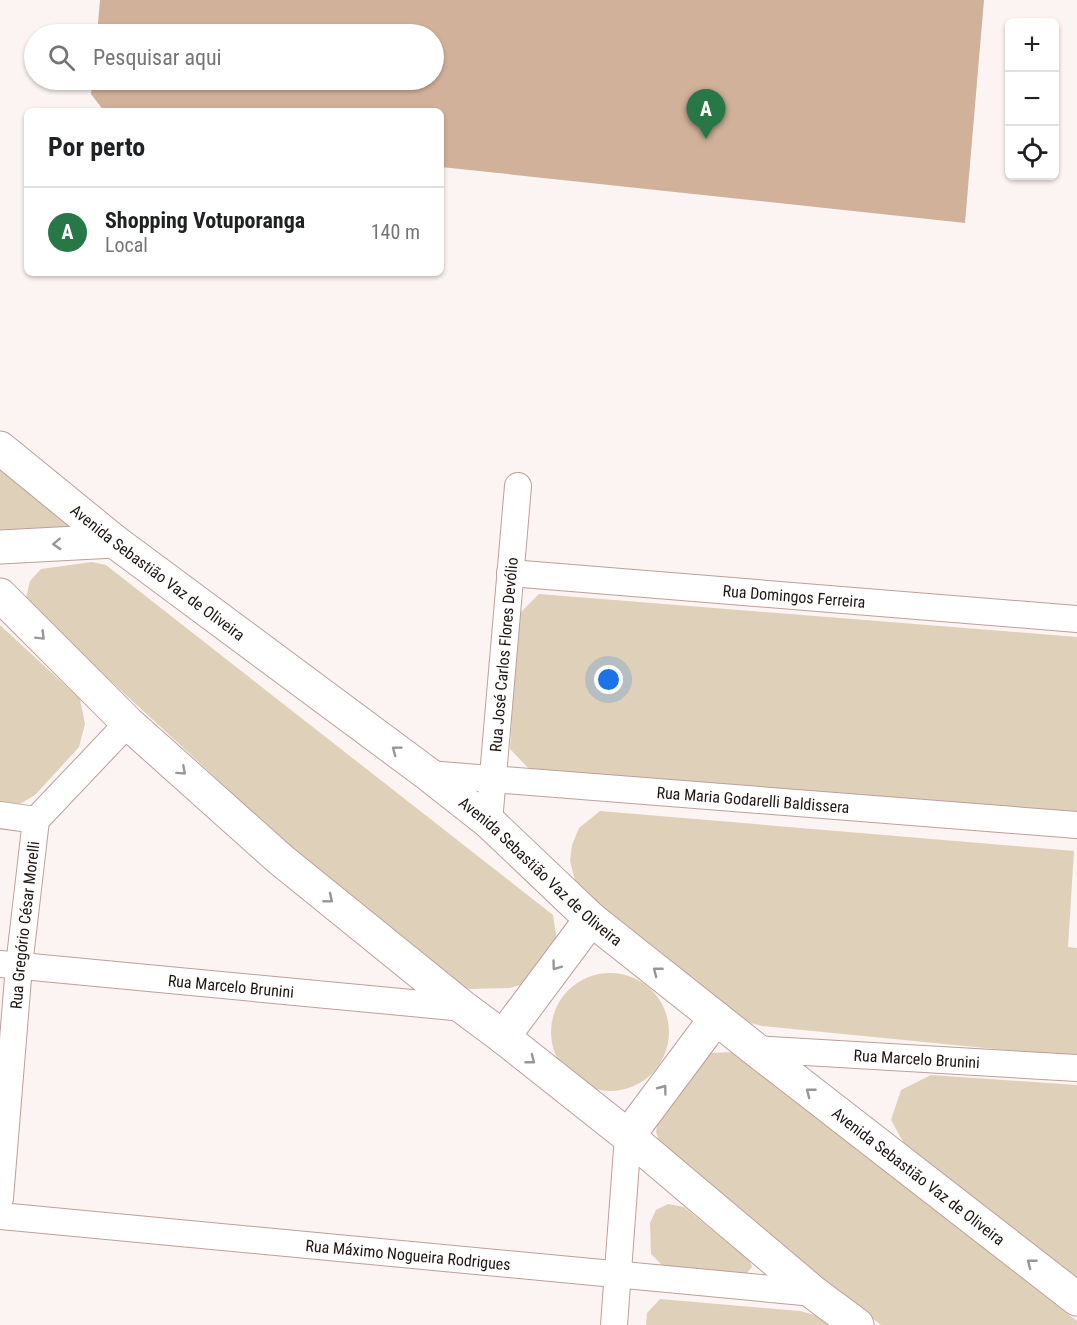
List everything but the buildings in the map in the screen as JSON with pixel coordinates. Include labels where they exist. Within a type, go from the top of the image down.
[{"type":"street","name":"Avenida Sebastião Vaz de Oliveira","points":[[0,448],[114,541],[428,774],[489,822],[591,919],[1077,1299]]},
{"type":"street","name":"Rua José Carlos Flores Devólio","points":[[489,822],[518,486]]},
{"type":"street","points":[[0,547],[114,541]]},
{"type":"street","name":"Rua Domingos Ferreira","points":[[510,573],[1077,619]]},
{"type":"street","points":[[0,595],[128,723],[280,859],[464,1008],[628,1136],[814,1293],[857,1325]]},
{"type":"street","name":"Rua Gregório César Morelli","points":[[0,1198],[10,965],[36,820],[128,723]]},
{"type":"street","name":"Rua Maria Godarelli Baldissera","points":[[428,774],[1077,825]]},
{"type":"street","points":[[0,815],[36,820]]},
{"type":"street","points":[[503,1038],[591,919]]},
{"type":"street","name":"Rua Marcelo Brunini","points":[[10,965],[464,1008]]},
{"type":"street","points":[[614,1325],[628,1136],[716,1018]]},
{"type":"street","name":"Rua Marcelo Brunini","points":[[755,1049],[1077,1068]]},
{"type":"street","name":"Rua Máximo Nogueira Rodrigues","points":[[0,1216],[814,1293]]},
{"type":"shaded area","points":[[0,464],[68,519],[67,530],[0,535]]},
{"type":"shaded area","points":[[92,562],[106,565],[553,915],[557,942],[534,981],[510,988],[470,989],[443,981],[293,849],[25,602],[30,581],[41,569]]},
{"type":"shaded area","points":[[539,594],[1077,637],[1077,813],[532,772],[510,749],[518,615]]},
{"type":"shaded area","points":[[0,625],[80,699],[85,724],[79,747],[35,795],[15,807],[0,805]]},
{"type":"shaded area","points":[[600,811],[1074,851],[1068,947],[1077,948],[1077,1057],[762,1026],[743,1021],[577,888],[570,861],[572,845],[579,828]]},
{"type":"shaded area","points":[[610,973],[633,977],[652,990],[665,1009],[669,1032],[665,1055],[652,1074],[633,1087],[610,1091],[587,1087],[568,1074],[555,1055],[551,1032],[555,1009],[568,990],[587,977]]},
{"type":"shaded area","points":[[733,1052],[1077,1321],[1077,1325],[881,1325],[664,1155],[656,1132],[658,1120],[698,1060],[711,1053]]},
{"type":"shaded area","points":[[931,1075],[1077,1085],[1077,1285],[911,1156],[891,1120],[901,1090]]},
{"type":"shaded area","points":[[668,1204],[684,1207],[750,1261],[752,1267],[747,1273],[739,1274],[662,1265],[651,1254],[650,1223],[656,1210]]},
{"type":"shaded area","points":[[660,1299],[800,1311],[822,1317],[832,1325],[646,1325],[647,1313]]},
{"type":"place","name":"Shopping Votuporanga","points":[[706,139]]}]
